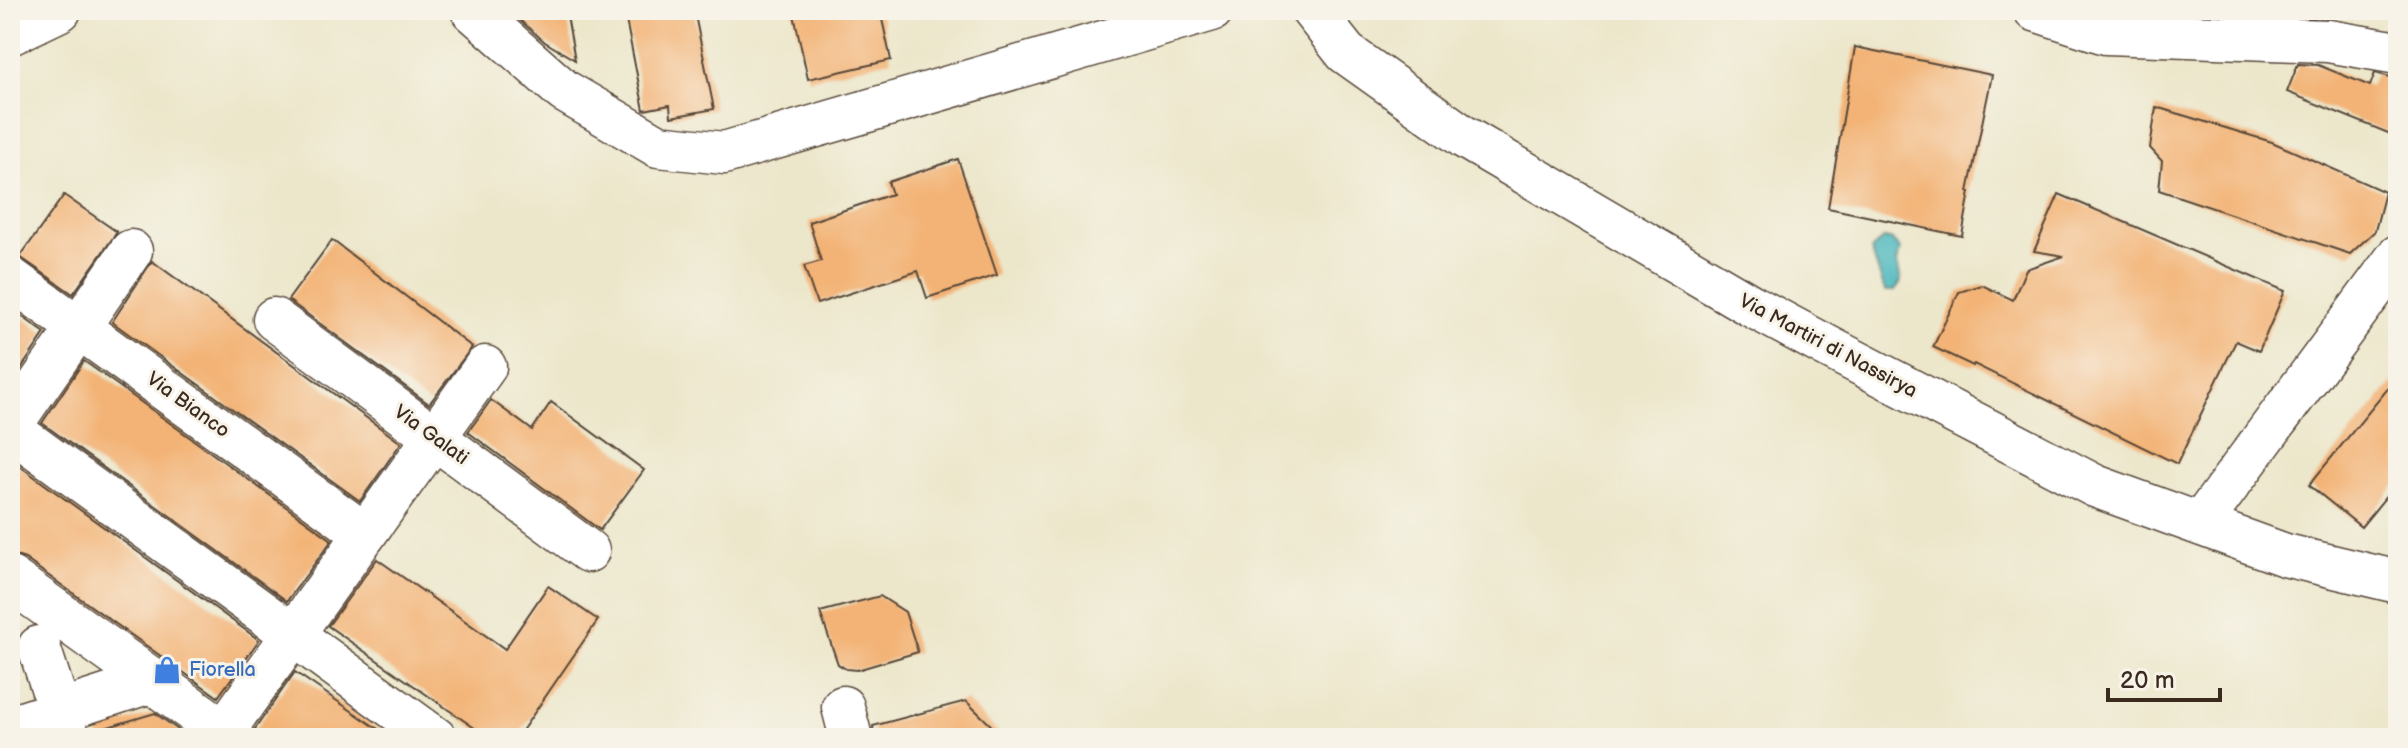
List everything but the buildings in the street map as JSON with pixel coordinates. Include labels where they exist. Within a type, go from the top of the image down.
[{"type":"main road","points":[[10,579],[153,681],[210,728]]},
{"type":"street","points":[[10,34],[60,10]]},
{"type":"street","points":[[472,10],[564,91],[658,146],[724,153],[1212,10]]},
{"type":"street","name":"Via Martiri di Nassirya","points":[[1312,10],[1346,53],[1464,137],[1750,305],[2095,486],[2285,555],[2398,582]]},
{"type":"street","points":[[2035,10],[2106,33],[2328,41],[2398,53]]},
{"type":"street","points":[[131,251],[10,428],[435,738]]},
{"type":"street","points":[[2200,524],[2398,256]]},
{"type":"street","name":"Via Bianco","points":[[10,278],[365,534]]},
{"type":"street","name":"Via Galati","points":[[274,319],[588,551]]},
{"type":"street","points":[[210,728],[292,635],[485,367]]},
{"type":"street","points":[[39,647],[64,725]]},
{"type":"street","points":[[10,727],[64,725],[153,681]]},
{"type":"water","points":[[1883,239],[1891,239],[1900,249],[1897,263],[1901,281],[1895,291],[1885,291],[1871,250]]},
{"type":"place","name":"Fiorella","points":[[167,670]]}]
